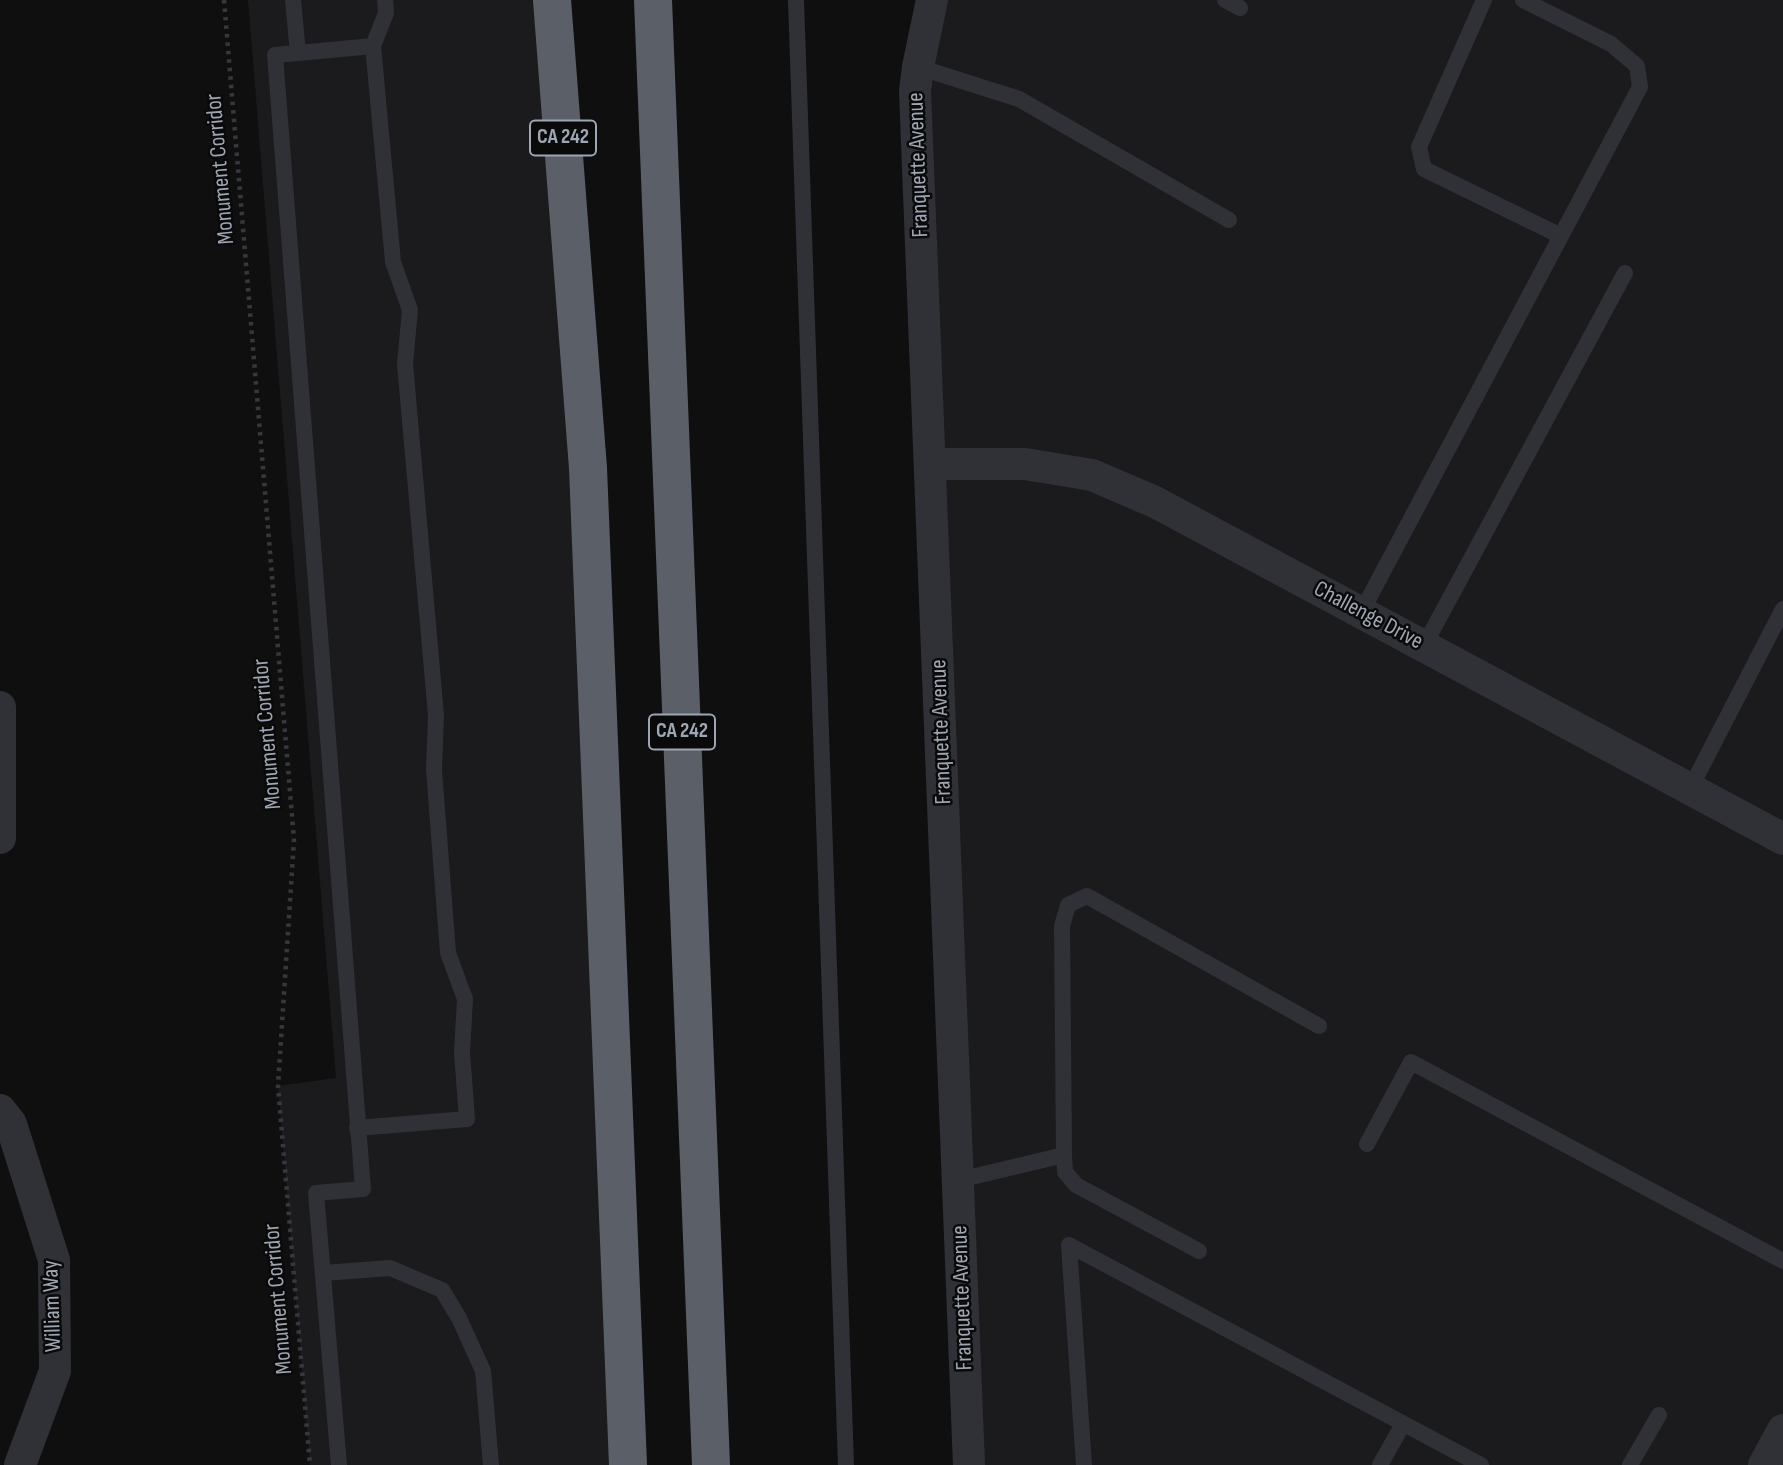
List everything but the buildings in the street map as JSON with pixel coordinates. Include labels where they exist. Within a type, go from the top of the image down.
[{"type":"highway","name":"CA 242","points":[[552,0],[588,468],[628,1465]]},
{"type":"highway","name":"CA 242","points":[[653,0],[711,1465]]},
{"type":"street","name":"Franquette Avenue","points":[[929,3],[915,91],[932,464],[969,1465]]},
{"type":"street","name":"Challenge Drive","points":[[932,464],[1025,464],[1092,475],[1156,502],[1783,839]]},
{"type":"street","points":[[0,707],[0,838]]},
{"type":"street","name":"William Way","points":[[0,1110],[11,1124],[54,1260],[55,1371],[20,1465]]},
{"type":"street","points":[[1764,1465],[1783,1430]]},
{"type":"lane","points":[[293,0],[298,53]]},
{"type":"lane","points":[[357,1128],[467,1119],[463,1052],[465,999],[448,953],[434,770],[436,715],[405,364],[410,310],[393,262],[373,46],[386,13],[385,0]]},
{"type":"lane","points":[[796,0],[846,1465]]},
{"type":"lane","points":[[1225,0],[1240,8]]},
{"type":"lane","points":[[1484,0],[1419,147],[1424,169],[1561,236]]},
{"type":"lane","points":[[1361,612],[1640,87],[1637,65],[1611,44],[1522,0]]},
{"type":"lane","points":[[339,1465],[316,1193],[363,1189],[275,55],[373,46]]},
{"type":"lane","points":[[918,67],[1019,99],[1230,220]]},
{"type":"lane","points":[[1424,646],[1625,273]]},
{"type":"lane","points":[[1690,789],[1783,609]]},
{"type":"lane","points":[[1199,1251],[1076,1185],[1065,1172],[1062,926],[1068,905],[1087,896],[1319,1026]]},
{"type":"lane","points":[[1367,1144],[1411,1062],[1783,1261]]},
{"type":"lane","points":[[959,1180],[1064,1155]]},
{"type":"lane","points":[[1084,1465],[1069,1245],[1481,1465]]},
{"type":"lane","points":[[323,1273],[390,1268],[442,1290],[459,1318],[483,1371],[491,1465]]},
{"type":"lane","points":[[1630,1465],[1659,1415]]},
{"type":"lane","points":[[1380,1465],[1404,1424]]},
{"type":"path","name":"Monument Corridor","points":[[224,0],[294,839],[278,1086],[310,1465]]},
{"type":"shaded area","points":[[248,0],[552,0],[627,1465],[310,1465],[278,1086],[336,1078]]},
{"type":"shaded area","points":[[926,0],[1783,0],[1783,1465],[969,1465],[932,464]]}]
